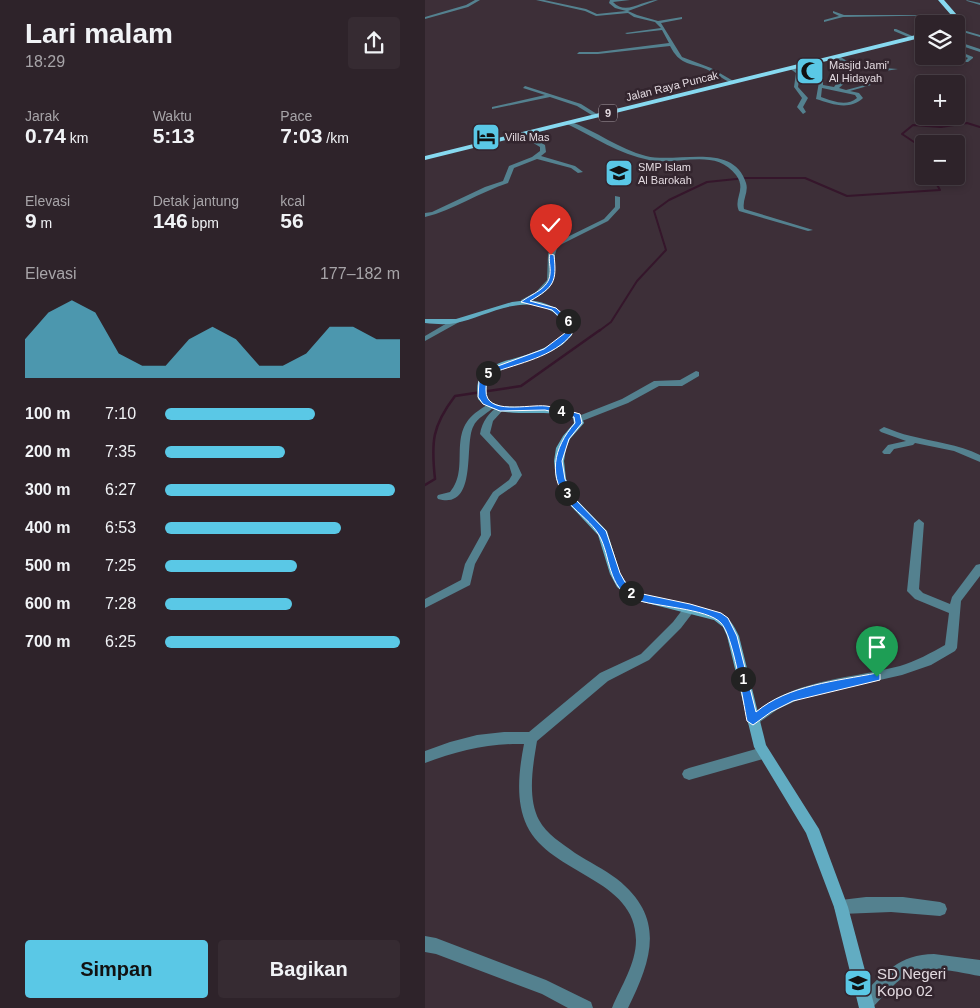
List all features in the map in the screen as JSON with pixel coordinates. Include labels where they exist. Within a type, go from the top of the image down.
[{"type":"highway","points":[[941,0],[954,15]]},
{"type":"highway","name":"Jalan Raya Puncak","points":[[425,158],[915,38]]},
{"type":"main road","points":[[425,321],[457,321],[524,302],[543,304],[554,309],[568,322],[569,334],[562,341],[546,351],[490,372],[481,384],[482,397],[496,407],[556,410],[574,414],[579,419],[578,425],[564,441],[559,456],[561,479],[569,496],[603,534],[615,574],[627,590],[638,597],[718,616],[727,624],[733,636],[753,721],[763,753],[807,820],[841,907],[867,1006]]},
{"type":"street","points":[[425,18],[460,8],[478,0]]},
{"type":"street","points":[[540,1],[556,0]]},
{"type":"street","points":[[628,0],[612,1],[611,3],[635,16],[657,22],[681,18]]},
{"type":"street","points":[[540,1],[585,10],[597,15],[628,11],[656,0]]},
{"type":"street","points":[[968,0],[980,4]]},
{"type":"street","points":[[460,2],[453,4],[460,8]]},
{"type":"street","points":[[834,12],[843,16]]},
{"type":"street","points":[[825,21],[843,16],[915,15]]},
{"type":"street","points":[[657,22],[680,58],[711,70],[733,82]]},
{"type":"street","points":[[627,33],[663,29]]},
{"type":"street","points":[[895,30],[915,36]]},
{"type":"street","points":[[965,32],[980,36]]},
{"type":"street","points":[[579,53],[598,53],[672,44]]},
{"type":"street","points":[[965,45],[980,50]]},
{"type":"street","points":[[965,55],[971,58],[966,61]]},
{"type":"street","points":[[837,57],[854,67],[866,65],[884,71],[896,69]]},
{"type":"street","points":[[794,67],[816,77],[821,86],[818,98],[844,105],[854,103],[860,98],[859,95],[821,86]]},
{"type":"street","points":[[794,67],[798,72],[796,88],[805,98],[800,107],[803,112]]},
{"type":"street","points":[[836,89],[838,83],[844,79],[857,80],[869,85],[845,91]]},
{"type":"street","points":[[525,87],[566,103],[578,105],[597,116]]},
{"type":"street","points":[[494,108],[550,96]]},
{"type":"street","points":[[569,123],[617,148],[641,157],[664,160],[709,157],[726,163],[740,177],[745,190],[740,205],[742,211],[810,230]]},
{"type":"street","points":[[425,215],[437,212],[487,188],[506,182],[511,167],[537,157],[543,152],[544,147],[522,134]]},
{"type":"street","points":[[537,157],[573,167],[580,172]]},
{"type":"street","points":[[524,302],[541,292],[551,282],[553,276],[551,255],[555,245],[606,220],[618,207],[617,198]]},
{"type":"street","points":[[425,339],[457,321]]},
{"type":"street","points":[[579,419],[625,401],[655,384],[668,382],[682,383],[695,374]]},
{"type":"street","points":[[442,497],[453,495],[459,487],[468,426],[476,416],[496,407]]},
{"type":"street","points":[[425,604],[466,582],[470,564],[486,535],[485,512],[496,494],[513,482],[517,475],[513,464],[485,434],[486,427],[496,407]]},
{"type":"street","points":[[884,430],[901,439],[952,446],[980,460]]},
{"type":"street","points":[[887,452],[894,446],[919,442]]},
{"type":"street","points":[[919,523],[913,591],[919,596],[954,610]]},
{"type":"street","points":[[753,721],[767,708],[791,697],[909,670],[940,656],[951,648],[954,610],[960,593],[980,568]]},
{"type":"street","points":[[425,757],[485,739],[531,738],[604,677],[645,657],[690,608]]},
{"type":"street","points":[[531,738],[526,789],[533,822],[546,840],[572,860],[611,883],[625,895],[637,908],[642,921],[644,945],[630,987],[620,1008]]},
{"type":"street","points":[[689,774],[763,753]]},
{"type":"street","points":[[841,907],[871,902],[909,904],[941,909]]},
{"type":"street","points":[[425,944],[458,954],[546,988],[585,1008]]},
{"type":"street","points":[[867,1006],[890,979],[913,964],[928,962],[980,968]]},
{"type":"waterway","points":[[915,143],[902,134],[913,125],[941,127],[967,123],[980,127]]},
{"type":"waterway","points":[[599,331],[611,322],[637,281],[666,250],[654,211],[669,200],[707,182],[746,178],[805,178],[847,196],[940,190],[937,185]]},
{"type":"waterway","points":[[425,485],[435,479],[433,455],[435,435],[442,416],[455,396],[521,386],[600,330]]},
{"type":"place","name":"Masjid Jami' Al Hidayah","points":[[810,71]]},
{"type":"place","name":"Villa Mas","points":[[486,137]]},
{"type":"place","name":"SMP Islam Al Barokah","points":[[619,173]]},
{"type":"place","name":"SD Negeri Kopo 02","points":[[858,983]]},
{"type":"route","points":[[551,255],[553,276],[551,282],[541,292],[524,302],[543,304],[554,309],[568,322],[569,334],[551,349],[490,372],[484,377],[481,384],[482,397],[491,406],[500,409],[545,408],[565,411],[577,416],[579,423],[566,438],[561,448],[559,461],[561,479],[572,501],[603,534],[607,542],[615,574],[621,584],[635,596],[690,608],[718,616],[725,621],[733,636],[753,721],[774,704],[802,693],[877,677]]}]
